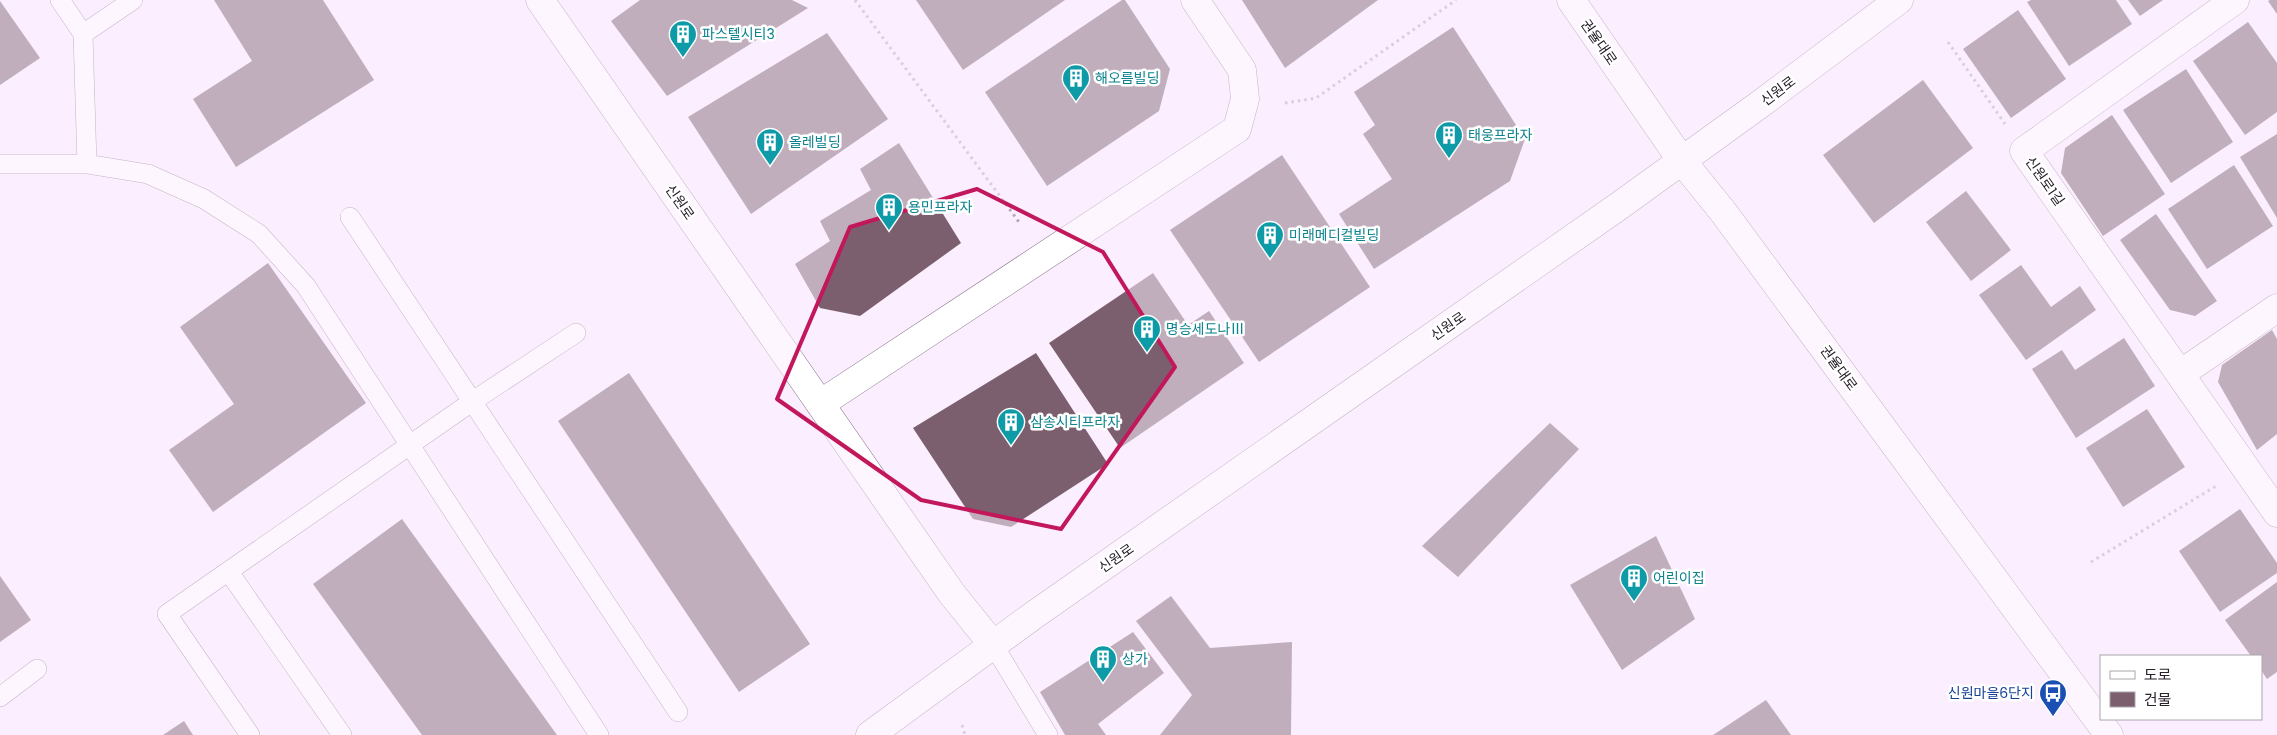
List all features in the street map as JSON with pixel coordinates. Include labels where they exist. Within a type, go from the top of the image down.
[{"type":"street","name":"신원로","points":[[540,0],[952,594],[994,646]]},
{"type":"street","points":[[820,404],[1237,129],[1245,99],[1242,70],[1195,0]]},
{"type":"street","name":"권율대로","points":[[1571,0],[1682,161],[1724,213],[2109,735]]},
{"type":"street","name":"신원로","points":[[870,735],[1042,610],[1682,161],[1899,0]]},
{"type":"street","name":"신원로1길","points":[[2235,0],[2024,151],[2277,513]]},
{"type":"street","points":[[2180,374],[2277,308]]},
{"type":"lane","points":[[60,0],[83,34],[87,164]]},
{"type":"lane","points":[[83,34],[133,0]]},
{"type":"lane","points":[[0,164],[87,164],[148,174],[204,199],[259,234],[306,286],[409,447],[599,735]]},
{"type":"lane","points":[[350,217],[678,712]]},
{"type":"lane","points":[[250,735],[167,614],[473,401],[576,333]]},
{"type":"lane","points":[[229,572],[342,735]]},
{"type":"lane","points":[[994,646],[1048,735]]},
{"type":"lane","points":[[0,697],[37,668]]},
{"type":"path","points":[[855,0],[1019,222]]},
{"type":"path","points":[[1285,103],[1316,98],[1456,0]]},
{"type":"path","points":[[1948,42],[2024,151]]},
{"type":"path","points":[[2091,562],[2246,468]]},
{"type":"path","points":[[962,725],[965,735]]},
{"type":"highlighted area","points":[[977,189],[1103,252],[1175,367],[1061,529],[921,500],[777,399],[850,227]]},
{"type":"building","points":[[214,0],[323,0],[374,80],[236,167],[193,99],[252,61]]},
{"type":"building","name":"파스텔시티3","points":[[640,0],[792,0],[808,8],[667,96],[611,21]]},
{"type":"building","points":[[916,0],[1065,0],[963,70]]},
{"type":"building","name":"해오름빌딩","points":[[1122,0],[1125,0],[1170,69],[1159,111],[1047,186],[985,92]]},
{"type":"building","points":[[1242,0],[1378,0],[1285,68]]},
{"type":"building","points":[[2031,0],[2116,0],[2132,24],[2069,66],[2027,2]]},
{"type":"building","points":[[2128,0],[2163,0],[2140,16]]},
{"type":"building","points":[[2277,0],[2277,14],[2268,1]]},
{"type":"building","points":[[0,1],[40,58],[0,85]]},
{"type":"building","points":[[2018,10],[2066,79],[2011,118],[1963,49]]},
{"type":"building","points":[[2248,22],[2277,63],[2277,112],[2245,135],[2193,61]]},
{"type":"building","name":"태웅프라자","points":[[1453,27],[1525,139],[1510,181],[1374,269],[1339,214],[1392,179],[1363,134],[1375,125],[1354,92]]},
{"type":"building","name":"올레빌딩","points":[[827,33],[888,119],[751,214],[688,117]]},
{"type":"building","points":[[2186,69],[2233,142],[2171,183],[2123,110]]},
{"type":"building","points":[[1923,80],[1973,148],[1874,223],[1823,155]]},
{"type":"building","points":[[2112,115],[2165,194],[2103,236],[2061,173],[2065,148]]},
{"type":"building","points":[[2277,134],[2277,218],[2240,157]]},
{"type":"building","name":"용민프라자","points":[[899,143],[961,243],[860,316],[820,308],[795,264],[830,241],[820,221],[871,190],[860,169]]},
{"type":"building","name":"미래메디컬빌딩","points":[[1282,155],[1370,287],[1259,362],[1170,230]]},
{"type":"building","points":[[2234,165],[2273,226],[2207,269],[2168,209]]},
{"type":"building","points":[[1966,191],[2011,250],[1971,281],[1926,222]]},
{"type":"building","points":[[2156,214],[2217,301],[2195,316],[2170,310],[2120,240]]},
{"type":"building","points":[[268,263],[366,403],[213,512],[169,450],[234,404],[180,327]]},
{"type":"building","points":[[2021,265],[2051,307],[2080,286],[2096,310],[2026,360],[1979,295]]},
{"type":"building","name":"명승세도나Ⅲ","points":[[1153,273],[1188,325],[1209,311],[1244,363],[1120,448],[1049,343]]},
{"type":"building","points":[[2272,330],[2277,339],[2277,434],[2257,450],[2218,382],[2222,365]]},
{"type":"building","points":[[2124,338],[2155,386],[2076,438],[2032,369],[2062,350],[2075,370]]},
{"type":"building","name":"삼송시티프라자","points":[[1036,353],[1108,464],[1011,527],[973,519],[913,428]]},
{"type":"building","points":[[629,373],[810,644],[739,692],[558,421]]},
{"type":"building","points":[[2147,409],[2185,467],[2123,507],[2086,448]]},
{"type":"building","points":[[1550,423],[1579,449],[1458,577],[1422,546]]},
{"type":"building","points":[[2240,509],[2277,563],[2277,573],[2220,612],[2179,551]]},
{"type":"building","points":[[402,519],[557,735],[422,735],[313,584]]},
{"type":"building","name":"어린이집","points":[[1656,536],[1695,619],[1622,670],[1570,585]]},
{"type":"building","points":[[0,576],[31,620],[0,642]]},
{"type":"building","points":[[2277,582],[2277,672],[2267,679],[2262,672],[2262,655],[2250,655],[2225,620]]},
{"type":"building","points":[[1171,596],[1210,648],[1292,642],[1291,735],[1160,735],[1192,695],[1136,621]]},
{"type":"building","name":"상가","points":[[1133,632],[1164,673],[1098,724],[1106,735],[1065,735],[1040,692]]},
{"type":"building","points":[[1766,700],[1791,735],[1713,735]]},
{"type":"building","points":[[184,721],[193,735],[163,735]]},
{"type":"place","name":"파스텔시티3","points":[[683,58]]},
{"type":"place","name":"해오름빌딩","points":[[1076,102]]},
{"type":"place","name":"태웅프라자","points":[[1449,159]]},
{"type":"place","name":"올레빌딩","points":[[770,166]]},
{"type":"place","name":"용민프라자","points":[[889,231]]},
{"type":"place","name":"미래메디컬빌딩","points":[[1270,259]]},
{"type":"place","name":"명승세도나Ⅲ","points":[[1147,353]]},
{"type":"place","name":"삼송시티프라자","points":[[1011,446]]},
{"type":"place","name":"어린이집","points":[[1634,602]]},
{"type":"place","name":"상가","points":[[1103,683]]},
{"type":"place","name":"신원마을6단지","points":[[2053,717]]}]
